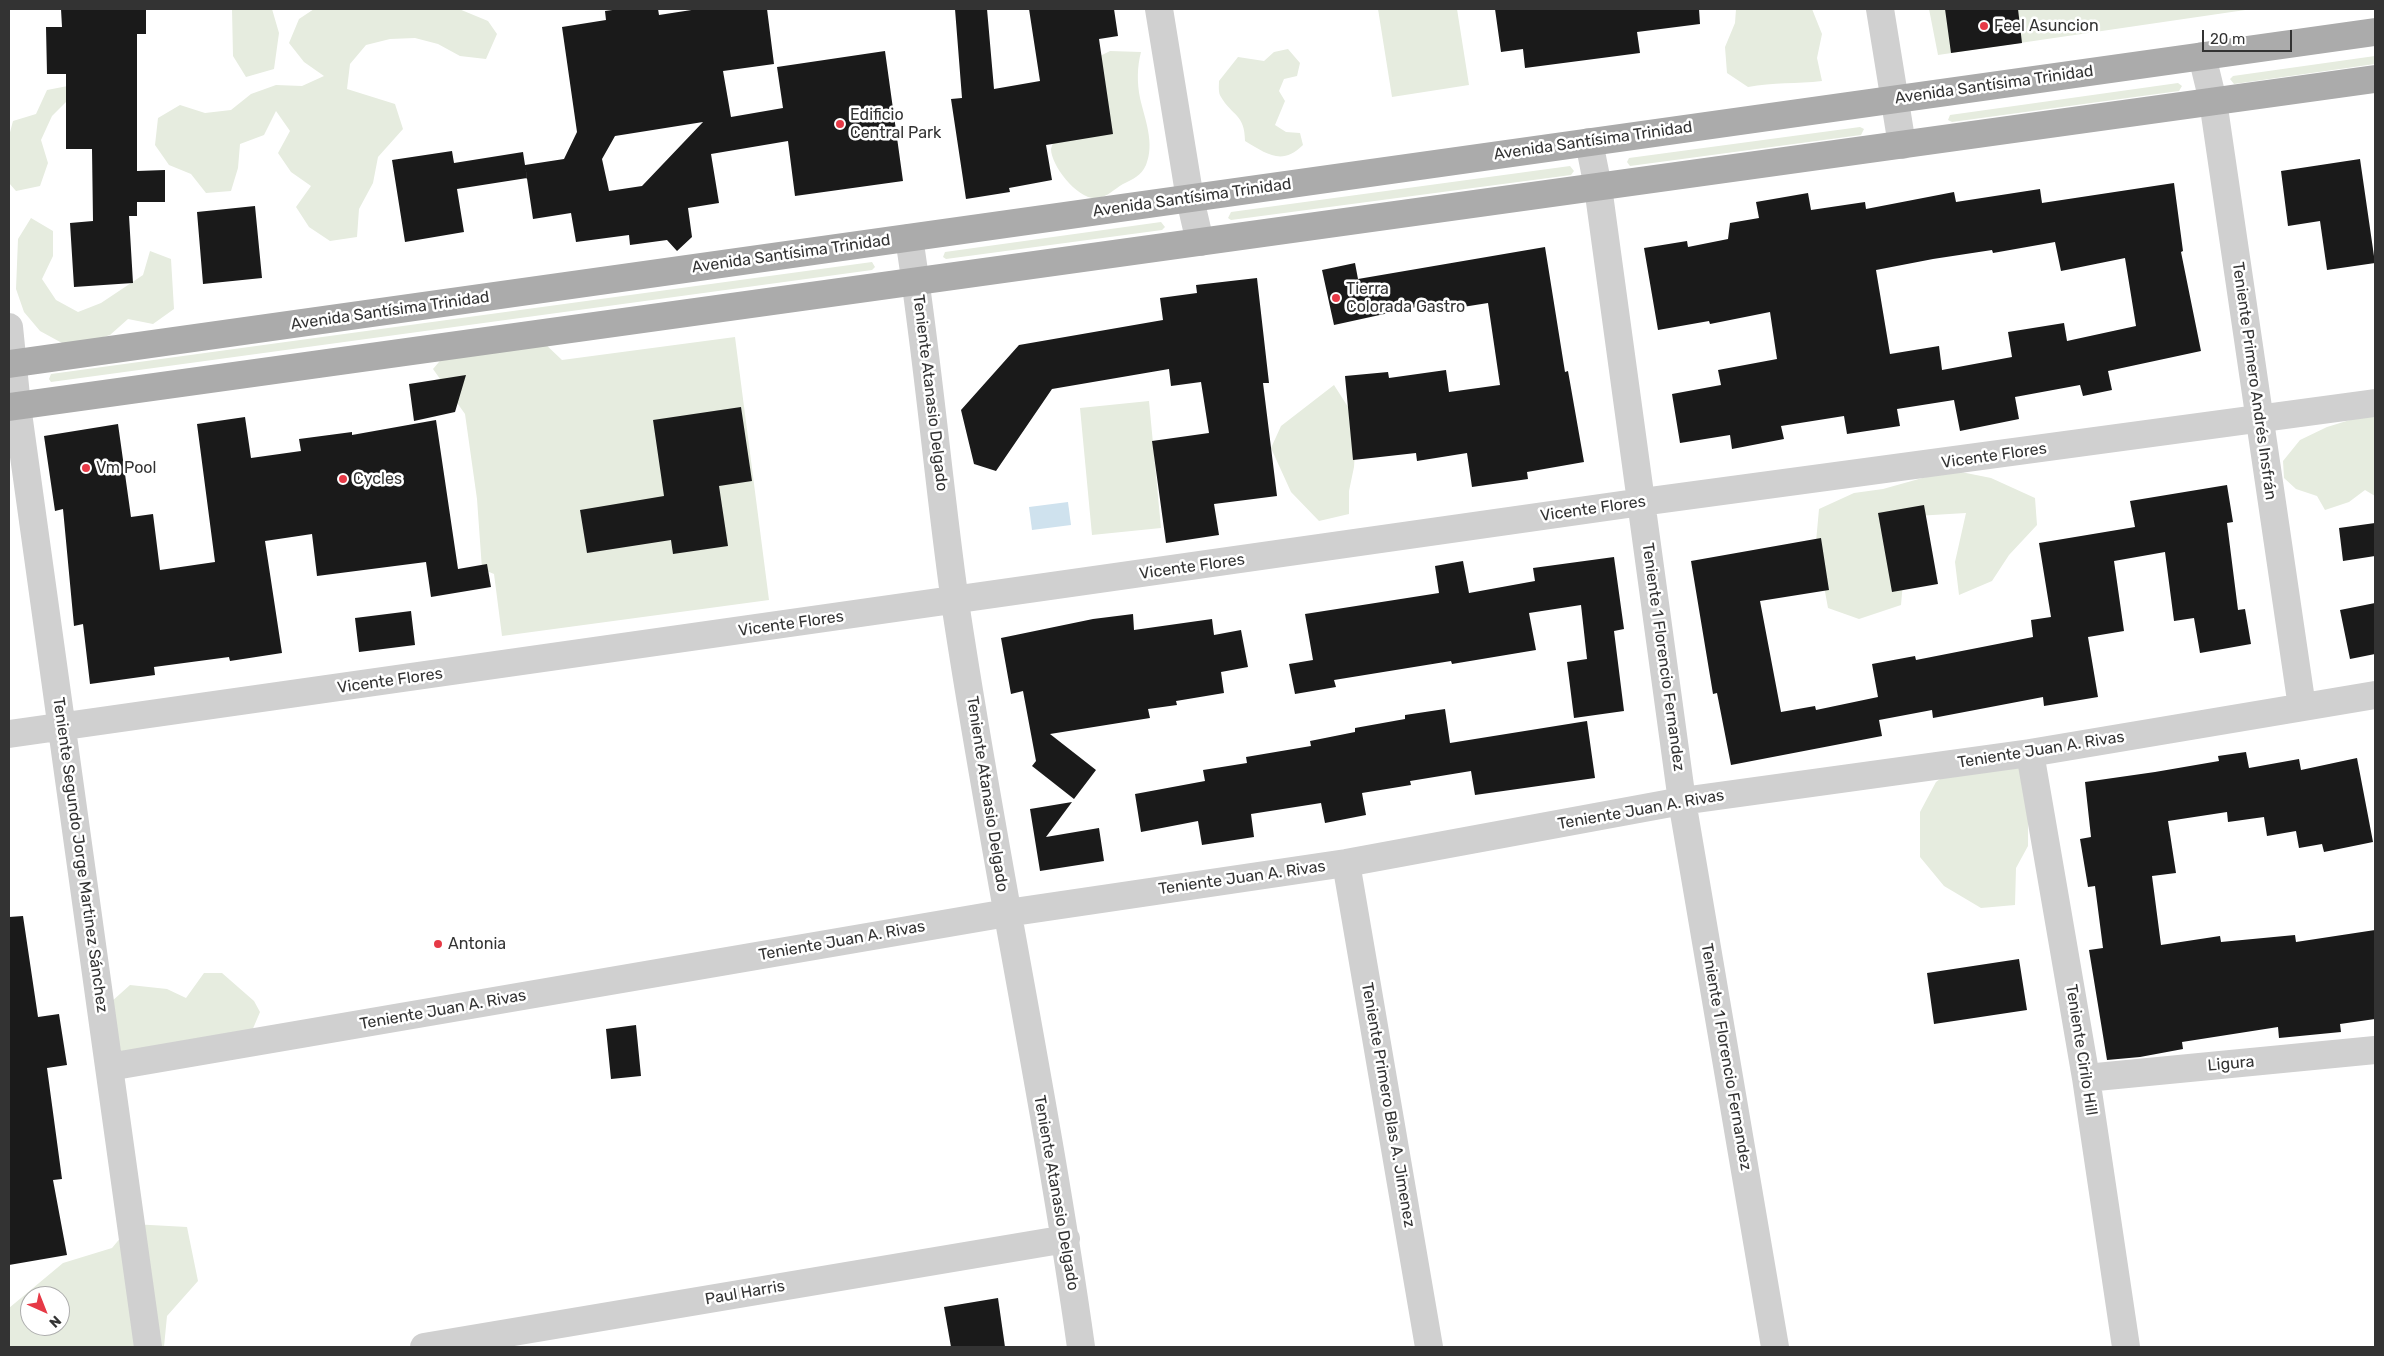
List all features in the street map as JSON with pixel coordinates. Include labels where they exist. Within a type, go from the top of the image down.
[{"type":"main road","name":"Avenida Santísima Trinidad","points":[[10,364],[2375,32]]},
{"type":"main road","points":[[13,406],[2375,79]]},
{"type":"street","points":[[1159,9],[1190,198],[1200,242]]},
{"type":"street","points":[[1880,9],[1902,145]]},
{"type":"street","name":"Teniente Primero Andrés Insfrán","points":[[2202,56],[2213,102],[2302,707]]},
{"type":"street","name":"Teniente 1 Florencio Fernandez","points":[[1590,142],[1642,502],[1682,801],[1775,1347]]},
{"type":"street","name":"Teniente Atanasio Delgado","points":[[909,238],[955,601],[1006,913],[1066,1239],[1081,1347]]},
{"type":"street","name":"Teniente Segundo Jorge Martinez Sánchez","points":[[9,327],[13,406],[62,728],[148,1347]]},
{"type":"street","name":"Vicente Flores","points":[[9,734],[62,728],[1642,502],[2375,403]]},
{"type":"street","name":"Teniente Juan A. Rivas","points":[[109,1067],[1006,913],[1346,863],[1682,801],[2030,753],[2375,695]]},
{"type":"street","name":"Teniente Cirilo Hill","points":[[2030,753],[2086,1078],[2126,1347]]},
{"type":"street","name":"Teniente Primero Blas A. Jimenez","points":[[1346,863],[1429,1347]]},
{"type":"street","name":"Ligura","points":[[2086,1078],[2375,1050]]},
{"type":"street","name":"Paul Harris","points":[[424,1347],[1066,1239]]},
{"type":"shaded area","points":[[232,9],[272,9],[279,33],[274,69],[246,77],[233,56]]},
{"type":"shaded area","points":[[314,9],[459,9],[488,21],[497,34],[486,59],[460,56],[438,44],[415,38],[390,39],[366,45],[350,64],[347,89],[395,104],[403,129],[378,157],[373,183],[359,209],[357,237],[330,241],[309,227],[296,207],[311,186],[291,172],[278,153],[290,131],[276,111],[264,135],[240,144],[238,168],[231,191],[206,193],[191,174],[169,165],[155,145],[158,118],[180,105],[205,113],[231,110],[251,94],[276,85],[302,86],[324,76],[304,62],[289,43],[299,19]]},
{"type":"shaded area","points":[[1378,9],[1457,9],[1469,85],[1392,97]]},
{"type":"shaded area","points":[[1736,9],[1812,9],[1822,34],[1817,58],[1822,81],[1748,87],[1727,73],[1725,47],[1735,23]]},
{"type":"shaded area","points":[[1929,9],[2252,9],[1938,55]]},
{"type":"shaded area","points":[[1288,49],[1300,63],[1297,76],[1284,79],[1279,91],[1285,101],[1275,125],[1286,132],[1300,133],[1303,145],[1288,155],[1274,156],[1245,141],[1243,125],[1220,95],[1219,81],[1238,57],[1264,61],[1274,52]]},
{"type":"shaded area","points":[[1110,51],[1141,52],[1138,69],[1138,87],[1150,148],[1149,157],[1142,172],[1111,192],[1097,198],[1082,194],[1067,181],[1052,156],[1051,149],[1054,138],[1098,57]]},
{"type":"shaded area","points":[[2375,56],[2375,64],[2234,84],[2230,79],[2233,76]]},
{"type":"shaded area","points":[[2178,83],[2182,86],[2179,91],[1952,122],[1948,120],[1950,115]]},
{"type":"shaded area","points":[[73,85],[68,100],[52,116],[41,140],[48,163],[40,186],[16,191],[9,183],[9,136],[13,121],[36,114],[47,90]]},
{"type":"shaded area","points":[[1860,127],[1864,129],[1861,135],[1630,166],[1627,162],[1629,158]]},
{"type":"shaded area","points":[[1570,166],[1574,171],[1571,175],[1231,220],[1228,218],[1231,212]]},
{"type":"shaded area","points":[[31,218],[53,231],[53,256],[42,279],[56,300],[78,312],[101,303],[143,275],[150,251],[171,259],[174,309],[153,324],[128,319],[110,335],[87,342],[62,343],[40,331],[24,312],[16,289],[18,239]]},
{"type":"shaded area","points":[[1161,222],[1165,227],[1162,230],[946,259],[943,257],[945,252]]},
{"type":"shaded area","points":[[872,262],[875,267],[872,270],[51,382],[49,379],[51,374]]},
{"type":"shaded area","points":[[461,336],[542,341],[562,360],[735,337],[769,600],[502,636],[494,574],[482,569],[477,499],[465,414],[433,369]]},
{"type":"shaded area","points":[[1334,385],[1357,421],[1354,467],[1349,491],[1349,514],[1319,521],[1291,492],[1271,448],[1281,426]]},
{"type":"shaded area","points":[[1149,401],[1161,528],[1092,535],[1080,408]]},
{"type":"shaded area","points":[[2363,416],[2375,417],[2375,496],[2365,490],[2349,502],[2325,510],[2317,496],[2296,489],[2284,478],[2283,461],[2300,440],[2327,427]]},
{"type":"shaded area","points":[[1951,470],[1991,478],[2035,498],[2037,525],[2009,555],[1992,581],[1959,595],[1955,562],[1966,513],[1883,518],[1904,571],[1901,605],[1859,619],[1828,608],[1816,542],[1819,509],[1854,493],[1883,489]]},
{"type":"shaded area","points":[[1976,752],[2019,761],[2028,798],[2028,846],[2016,868],[2015,905],[1981,908],[1944,886],[1920,857],[1920,812],[1936,782]]},
{"type":"shaded area","points":[[204,973],[222,973],[254,1001],[260,1012],[246,1045],[116,1061],[111,1002],[130,985],[167,989],[186,998]]},
{"type":"shaded area","points":[[132,1224],[187,1227],[198,1281],[167,1316],[164,1347],[9,1347],[9,1308],[20,1299],[20,1336],[70,1336],[70,1286],[35,1286],[63,1263],[112,1248]]},
{"type":"water","points":[[1068,502],[1071,525],[1032,530],[1029,507]]},
{"type":"building","points":[[61,9],[146,9],[146,34],[137,34],[137,171],[165,170],[165,202],[137,202],[137,216],[129,216],[133,283],[74,287],[70,223],[93,221],[92,149],[66,149],[66,74],[47,74],[46,27],[62,27]]},
{"type":"building","points":[[658,9],[659,15],[698,9],[767,9],[774,64],[723,71],[731,117],[783,108],[777,67],[885,51],[903,181],[795,196],[788,141],[711,154],[719,203],[688,208],[692,237],[677,251],[667,240],[630,245],[629,235],[576,242],[571,213],[533,219],[525,165],[564,159],[577,132],[562,27],[606,20],[605,11]],"holes":[[[703,122],[642,186],[609,191],[602,159],[615,136]]]},
{"type":"building","points":[[955,9],[987,9],[994,89],[1040,81],[1029,9],[1114,9],[1118,36],[1099,39],[1113,134],[1046,145],[1052,180],[1009,188],[1010,192],[966,199],[951,99],[962,98]]},
{"type":"building","points":[[1495,9],[1699,9],[1700,24],[1637,32],[1640,53],[1525,68],[1523,49],[1501,52]]},
{"type":"building","name":"Feel Asuncion","points":[[1945,9],[2018,9],[2022,43],[1951,53]]},
{"type":"building","points":[[452,151],[454,163],[523,152],[527,178],[457,189],[464,232],[405,242],[392,160]]},
{"type":"building","points":[[2360,159],[2375,263],[2327,270],[2320,221],[2288,226],[2281,171]]},
{"type":"building","points":[[2174,183],[2183,251],[2181,252],[2201,351],[2108,371],[2112,390],[2083,396],[2080,385],[2015,397],[2019,419],[1960,431],[1954,400],[1897,409],[1900,426],[1847,434],[1844,416],[1781,426],[1784,439],[1732,449],[1730,435],[1680,443],[1672,394],[1721,385],[1718,370],[1777,359],[1770,312],[1710,324],[1709,321],[1658,330],[1644,248],[1687,241],[1688,247],[1728,239],[1730,223],[1759,218],[1756,202],[1808,193],[1811,210],[1865,202],[1866,209],[1954,192],[1956,202],[2040,189],[2042,203]],"holes":[[[2055,242],[2061,271],[2125,258],[2136,326],[2067,341],[2064,323],[2008,332],[2012,357],[1942,370],[1939,346],[1890,354],[1876,270],[1933,259],[1992,250],[1993,253]]]},
{"type":"building","points":[[255,206],[262,278],[203,284],[197,212]]},
{"type":"building","points":[[1545,247],[1565,372],[1568,371],[1584,462],[1527,472],[1528,479],[1472,487],[1467,453],[1417,461],[1416,453],[1353,460],[1345,376],[1388,372],[1389,378],[1446,370],[1449,392],[1500,385],[1488,303],[1431,312],[1430,304],[1334,325],[1322,270],[1355,263],[1358,279]]},
{"type":"building","points":[[1257,278],[1269,383],[1263,383],[1277,496],[1214,504],[1219,535],[1166,543],[1152,441],[1209,433],[1201,382],[1171,386],[1169,369],[1052,389],[996,471],[974,464],[961,410],[1019,345],[1163,320],[1160,298],[1197,293],[1196,285]]},
{"type":"building","points":[[466,375],[455,412],[414,421],[409,384]]},
{"type":"building","points":[[741,407],[752,481],[719,486],[728,546],[673,554],[671,540],[587,553],[580,510],[664,496],[653,420]]},
{"type":"building","points":[[245,417],[251,458],[301,451],[299,439],[352,432],[352,435],[436,420],[458,569],[487,564],[491,587],[431,597],[426,562],[317,576],[312,534],[265,541],[282,653],[230,661],[229,657],[154,667],[155,675],[90,684],[83,624],[74,626],[63,509],[55,511],[44,436],[118,424],[131,517],[153,514],[160,570],[215,562],[197,424]]},
{"type":"building","points":[[2227,485],[2233,522],[2227,523],[2238,610],[2245,609],[2251,644],[2200,653],[2194,618],[2174,621],[2165,552],[2114,561],[2124,631],[2088,637],[2098,697],[2044,706],[2043,697],[1933,718],[1932,710],[1879,720],[1882,736],[1731,765],[1717,693],[1713,694],[1691,561],[1821,538],[1829,590],[1760,601],[1781,712],[1815,706],[1816,710],[1878,697],[1872,664],[1915,656],[1916,660],[2033,637],[2031,620],[2051,617],[2039,543],[2135,527],[2130,501]]},
{"type":"building","points":[[1924,505],[1938,584],[1892,592],[1878,513]]},
{"type":"building","points":[[2375,523],[2375,556],[2343,561],[2339,528]]},
{"type":"building","points":[[1614,557],[1624,629],[1614,631],[1624,711],[1574,718],[1567,662],[1587,659],[1581,605],[1529,613],[1536,650],[1452,664],[1451,661],[1334,680],[1336,687],[1295,694],[1289,664],[1313,660],[1305,614],[1439,593],[1435,566],[1463,561],[1469,593],[1535,581],[1533,568]]},
{"type":"building","points":[[2375,603],[2375,654],[2350,659],[2340,610]]},
{"type":"building","points":[[411,611],[415,645],[359,652],[355,618]]},
{"type":"building","points":[[1133,614],[1134,630],[1212,619],[1214,635],[1241,630],[1248,667],[1221,672],[1224,693],[1176,701],[1177,705],[1148,709],[1150,718],[1050,734],[1096,770],[1074,799],[1032,766],[1036,761],[1023,691],[1011,694],[1001,638],[1093,619]]},
{"type":"building","points":[[1445,709],[1450,743],[1587,721],[1595,778],[1475,795],[1471,771],[1410,781],[1411,785],[1362,793],[1366,815],[1325,823],[1321,803],[1251,814],[1254,837],[1202,845],[1198,821],[1141,832],[1135,794],[1205,781],[1203,770],[1247,763],[1246,757],[1311,746],[1310,741],[1355,732],[1355,728],[1405,719],[1405,715]]},
{"type":"building","points":[[2246,752],[2249,768],[2299,759],[2301,770],[2357,758],[2373,842],[2324,852],[2322,844],[2299,848],[2296,831],[2267,836],[2264,817],[2228,822],[2227,812],[2168,821],[2176,873],[2152,876],[2161,945],[2220,936],[2221,942],[2295,935],[2296,942],[2375,930],[2375,1019],[2340,1024],[2341,1032],[2279,1038],[2278,1027],[2182,1042],[2183,1049],[2140,1057],[2107,1060],[2089,950],[2103,948],[2095,886],[2088,887],[2080,839],[2091,837],[2085,782],[2219,761],[2218,756]]},
{"type":"building","points":[[1072,802],[1046,837],[1099,828],[1104,861],[1040,871],[1030,809]]},
{"type":"building","points":[[23,916],[38,1017],[59,1014],[67,1065],[47,1068],[62,1179],[53,1180],[67,1255],[9,1265],[9,917]]},
{"type":"building","points":[[2019,959],[2027,1010],[1934,1024],[1927,973]]},
{"type":"building","points":[[636,1025],[641,1076],[611,1079],[606,1029]]},
{"type":"building","points":[[998,1298],[1005,1347],[951,1347],[944,1307]]},
{"type":"place","name":"Feel Asuncion","points":[[1984,26]]},
{"type":"place","name":"Edificio Central Park","points":[[840,124]]},
{"type":"place","name":"Tierra Colorada Gastro","points":[[1336,298]]},
{"type":"place","name":"Vm Pool","points":[[86,468]]},
{"type":"place","name":"Cycles","points":[[343,479]]},
{"type":"place","name":"Antonia","points":[[438,944]]}]
